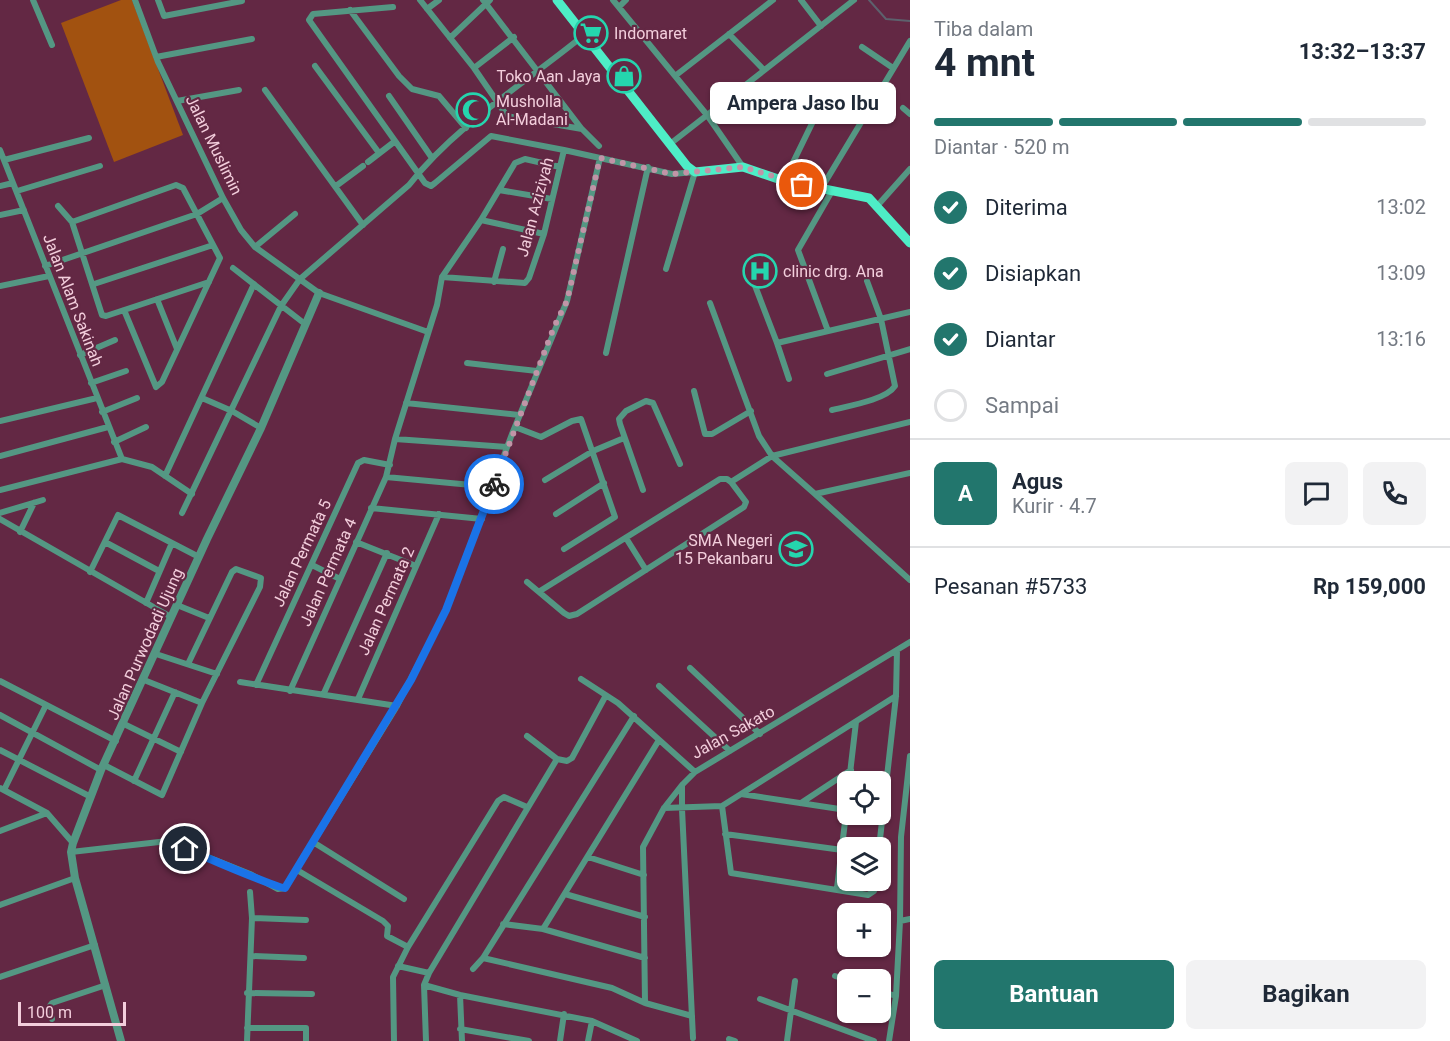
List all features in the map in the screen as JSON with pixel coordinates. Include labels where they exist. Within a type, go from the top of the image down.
[{"type":"main road","points":[[557,0],[670,144],[695,172],[743,167],[784,181],[869,198],[878,205],[910,243]]},
{"type":"street","points":[[33,0],[52,45]]},
{"type":"street","name":"Jalan Muslimin","points":[[135,0],[156,57],[241,230],[255,247],[300,279]]},
{"type":"street","points":[[158,0],[164,16],[218,3],[242,1]]},
{"type":"street","points":[[420,0],[511,118],[582,129]]},
{"type":"street","points":[[427,9],[439,0]]},
{"type":"street","points":[[613,0],[707,115],[743,167]]},
{"type":"street","points":[[619,7],[626,0]]},
{"type":"street","points":[[675,76],[773,0]]},
{"type":"street","points":[[801,0],[820,26]]},
{"type":"street","points":[[670,144],[853,0]]},
{"type":"street","points":[[450,38],[478,14],[486,1],[582,129],[599,146]]},
{"type":"street","points":[[393,7],[313,14],[309,20],[416,174],[425,183],[433,185],[491,136],[564,150]]},
{"type":"street","points":[[350,10],[405,82],[419,93],[439,96],[466,128]]},
{"type":"street","points":[[729,34],[764,70]]},
{"type":"street","points":[[182,513],[281,306],[300,279],[409,185],[416,174],[432,158],[466,128],[584,35]]},
{"type":"street","points":[[474,68],[514,37]]},
{"type":"street","points":[[156,57],[252,39]]},
{"type":"street","points":[[821,189],[910,41]]},
{"type":"street","points":[[862,47],[893,68]]},
{"type":"street","points":[[315,66],[379,153]]},
{"type":"street","points":[[177,101],[239,90]]},
{"type":"street","points":[[265,90],[363,225]]},
{"type":"street","points":[[389,96],[432,158]]},
{"type":"street","points":[[784,181],[820,107]]},
{"type":"street","points":[[903,108],[910,114]]},
{"type":"street","points":[[4,160],[89,138]]},
{"type":"street","points":[[336,186],[394,142]]},
{"type":"street","name":"Jalan Alam Sakinah","points":[[0,150],[122,459]]},
{"type":"street","name":"Jalan Aziziyah","points":[[442,276],[525,283],[529,278],[544,234],[564,150],[672,174],[695,172]]},
{"type":"street","points":[[71,852],[168,841],[281,889],[297,870],[397,706],[446,610],[482,519],[519,415],[567,301],[600,158]]},
{"type":"street","points":[[442,276],[519,160],[525,159],[560,167]]},
{"type":"street","points":[[17,191],[100,166]]},
{"type":"street","points":[[606,353],[648,167]]},
{"type":"street","points":[[878,205],[910,169]]},
{"type":"street","points":[[666,269],[695,172]]},
{"type":"street","points":[[0,186],[14,183]]},
{"type":"street","points":[[72,222],[176,185],[183,188],[220,258],[162,382],[155,387],[124,310]]},
{"type":"street","points":[[499,190],[552,199]]},
{"type":"street","points":[[828,332],[798,250],[832,191]]},
{"type":"street","points":[[45,266],[197,214],[224,198]]},
{"type":"street","points":[[58,206],[72,222],[94,284],[102,315],[106,316],[209,282]]},
{"type":"street","points":[[0,215],[24,210]]},
{"type":"street","points":[[255,247],[295,214]]},
{"type":"street","points":[[481,220],[544,234]]},
{"type":"street","points":[[94,284],[213,244]]},
{"type":"street","points":[[494,282],[503,249]]},
{"type":"street","points":[[747,265],[789,379]]},
{"type":"street","points":[[233,268],[305,324]]},
{"type":"street","points":[[0,286],[49,276]]},
{"type":"street","name":"Jalan Permata 4","points":[[290,691],[386,477],[442,276]]},
{"type":"street","points":[[300,279],[319,293],[428,332]]},
{"type":"street","points":[[832,410],[858,404],[891,392],[895,386],[881,319],[867,281]]},
{"type":"street","points":[[165,476],[254,284]]},
{"type":"street","name":"Jalan Purwodadi Ujung","points":[[122,1041],[75,879],[71,852],[73,843],[103,767],[261,428],[319,293]]},
{"type":"street","points":[[157,299],[177,350]]},
{"type":"street","points":[[710,303],[759,436],[772,456],[908,576]]},
{"type":"street","points":[[777,343],[910,312]]},
{"type":"street","points":[[80,355],[115,340]]},
{"type":"street","points":[[827,374],[910,349]]},
{"type":"street","points":[[467,363],[537,371]]},
{"type":"street","points":[[91,383],[126,371]]},
{"type":"street","points":[[694,391],[705,434],[712,434],[751,411]]},
{"type":"street","points":[[0,421],[97,398]]},
{"type":"street","points":[[102,412],[137,398]]},
{"type":"street","points":[[202,398],[232,411],[261,428]]},
{"type":"street","points":[[643,490],[624,438],[619,419],[621,414],[646,400],[651,401],[680,464]]},
{"type":"street","points":[[406,403],[519,415]]},
{"type":"street","points":[[515,427],[541,437],[572,421],[581,420],[615,512],[614,519],[564,549]]},
{"type":"street","points":[[731,482],[772,456],[910,422]]},
{"type":"street","points":[[0,456],[108,427]]},
{"type":"street","points":[[114,442],[146,427]]},
{"type":"street","points":[[545,480],[593,452],[624,438]]},
{"type":"street","points":[[395,439],[507,447]]},
{"type":"street","points":[[0,490],[122,459],[152,467],[192,494]]},
{"type":"street","name":"Jalan Permata 5","points":[[256,685],[358,462],[364,460],[390,465]]},
{"type":"street","points":[[815,494],[910,473]]},
{"type":"street","points":[[386,477],[493,487]]},
{"type":"street","points":[[527,582],[564,613],[573,615],[747,505],[731,482],[727,479],[720,479],[540,591]]},
{"type":"street","points":[[556,514],[604,483]]},
{"type":"street","points":[[0,513],[44,500]]},
{"type":"street","points":[[20,532],[34,503]]},
{"type":"street","points":[[371,508],[482,519]]},
{"type":"street","points":[[90,572],[118,514],[199,557]]},
{"type":"street","name":"Jalan Permata 2","points":[[358,699],[439,514]]},
{"type":"street","points":[[0,519],[171,617]]},
{"type":"street","points":[[626,538],[646,570]]},
{"type":"street","points":[[105,542],[159,571]]},
{"type":"street","points":[[356,542],[416,566]]},
{"type":"street","points":[[146,603],[172,543]]},
{"type":"street","points":[[324,693],[387,553]]},
{"type":"street","points":[[312,566],[340,579]]},
{"type":"street","points":[[0,715],[161,795],[202,703],[260,587],[261,578],[234,570],[188,664]]},
{"type":"street","points":[[177,605],[209,618]]},
{"type":"street","name":"Jalan Sakato","points":[[581,679],[605,697],[618,703],[695,772],[910,642]]},
{"type":"street","points":[[880,837],[896,696],[897,650]]},
{"type":"street","points":[[156,654],[217,674]]},
{"type":"street","points":[[690,668],[760,734]]},
{"type":"street","points":[[144,680],[202,703]]},
{"type":"street","points":[[0,681],[116,741]]},
{"type":"street","points":[[240,682],[290,691],[324,693],[397,706]]},
{"type":"street","points":[[659,686],[730,751]]},
{"type":"street","points":[[134,781],[175,692]]},
{"type":"street","points":[[664,808],[722,806],[896,696]]},
{"type":"street","points":[[527,736],[558,759],[567,761],[572,758],[605,697]]},
{"type":"street","points":[[46,705],[2,789],[47,813],[73,843]]},
{"type":"street","points":[[473,969],[483,958],[634,717]]},
{"type":"street","points":[[801,803],[851,770],[856,722]]},
{"type":"street","points":[[124,724],[181,752]]},
{"type":"street","points":[[543,930],[659,740]]},
{"type":"street","points":[[0,750],[90,797]]},
{"type":"street","points":[[889,1041],[896,996],[901,837],[910,756]]},
{"type":"street","points":[[426,1041],[424,984],[429,973],[526,807],[558,759]]},
{"type":"street","points":[[645,1003],[643,847],[664,808],[695,772]]},
{"type":"street","points":[[682,786],[693,1038]]},
{"type":"street","points":[[741,794],[837,809]]},
{"type":"street","points":[[394,1041],[393,977],[408,947],[498,801],[504,797],[526,807]]},
{"type":"street","points":[[722,806],[731,873],[837,888]]},
{"type":"street","points":[[0,831],[47,813]]},
{"type":"street","points":[[725,834],[837,849]]},
{"type":"street","points":[[313,842],[404,899]]},
{"type":"street","points":[[588,856],[644,875]]},
{"type":"street","points":[[297,870],[384,921],[388,926],[387,936],[408,947]]},
{"type":"street","points":[[0,905],[75,879]]},
{"type":"street","points":[[850,891],[868,895],[874,891]]},
{"type":"street","points":[[247,1041],[247,993],[252,918],[250,892]]},
{"type":"street","points":[[565,894],[645,917]]},
{"type":"street","points":[[252,918],[306,920]]},
{"type":"street","points":[[900,921],[910,919]]},
{"type":"street","points":[[503,924],[543,930],[645,958]]},
{"type":"street","points":[[0,978],[95,945]]},
{"type":"street","points":[[251,956],[304,958]]},
{"type":"street","points":[[483,958],[612,988],[645,1003],[692,1016]]},
{"type":"street","points":[[398,966],[429,973]]},
{"type":"street","points":[[787,1041],[795,981]]},
{"type":"street","points":[[424,984],[460,995],[592,1021],[622,1039],[637,1041]]},
{"type":"street","points":[[52,1019],[49,1007],[52,1003],[106,986]]},
{"type":"street","points":[[247,993],[312,994]]},
{"type":"street","points":[[891,994],[896,996]]},
{"type":"street","points":[[460,995],[462,1041]]},
{"type":"street","points":[[760,999],[874,1041]]},
{"type":"street","points":[[560,1041],[564,1014]]},
{"type":"street","points":[[588,1041],[592,1021]]},
{"type":"street","points":[[247,1028],[306,1028],[306,1041]]},
{"type":"street","points":[[460,1029],[529,1041]]},
{"type":"shaded area","points":[[121,0],[132,0],[183,135],[114,162],[61,23]]},
{"type":"waterway","points":[[869,0],[886,19],[910,21]]},
{"type":"way so far","points":[[494,484],[557,319],[567,301],[600,158],[685,175],[743,167],[802,185]]},
{"type":"place","name":"Indomaret","points":[[591,33]]},
{"type":"place","name":"Toko Aan Jaya","points":[[624,76]]},
{"type":"place","name":"Musholla Al-Madani","points":[[473,110]]},
{"type":"place","name":"Ampera Jaso Ibu","points":[[802,185]]},
{"type":"place","name":"clinic drg. Ana","points":[[760,271]]},
{"type":"place","name":"SMA Negeri 15 Pekanbaru","points":[[796,549]]},
{"type":"route","points":[[185,849],[250,874],[278,889],[285,888],[411,680],[446,610],[494,484]]}]
